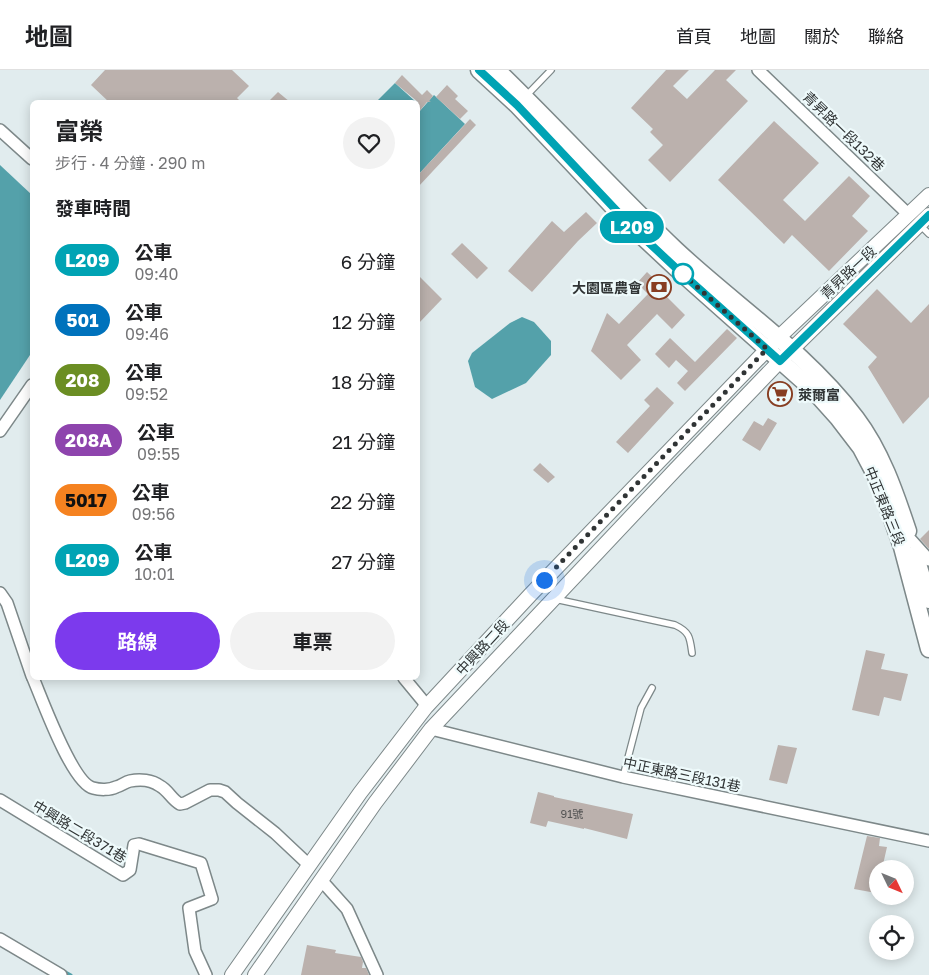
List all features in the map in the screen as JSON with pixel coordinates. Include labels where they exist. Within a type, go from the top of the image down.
[{"type":"main road","name":"中正東路三段","points":[[479,70],[521,101],[690,263],[779,337],[785,355],[861,448],[878,482],[902,547],[929,649]]},
{"type":"main road","name":"中正東路三段","points":[[497,70],[521,101],[631,226],[767,349],[785,355],[831,387],[857,419],[880,458],[898,499],[929,600]]},
{"type":"street","name":"青昇路一段132巷","points":[[758,70],[908,214]]},
{"type":"street","points":[[0,130],[30,157]]},
{"type":"street","name":"青昇路一段","points":[[767,349],[929,195]]},
{"type":"street","points":[[908,214],[926,225]]},
{"type":"street","name":"青昇路一段","points":[[785,355],[926,225]]},
{"type":"street","name":"中興路二段","points":[[232,975],[360,793],[426,707],[531,594],[767,349]]},
{"type":"street","name":"中興路二段","points":[[255,975],[375,803],[431,729],[785,355]]},
{"type":"street","points":[[0,431],[30,388]]},
{"type":"street","points":[[679,441],[691,453]]},
{"type":"street","points":[[910,539],[929,560]]},
{"type":"street","points":[[0,593],[7,604],[30,669]]},
{"type":"street","points":[[34,680],[56,735],[83,781],[92,788],[105,789],[116,788],[129,781],[148,780],[162,786],[174,801],[180,804],[210,790],[225,792],[276,833],[309,865],[347,909],[377,975]]},
{"type":"street","points":[[406,680],[426,707],[431,729]]},
{"type":"street","name":"中正東路三段131巷","points":[[431,729],[623,777],[929,842]]},
{"type":"street","name":"中興路二段371巷","points":[[0,800],[123,875],[130,870],[134,845],[139,844],[201,863],[212,899],[189,908],[195,951],[206,975]]},
{"type":"street","points":[[0,939],[61,975]]},
{"type":"lane","points":[[521,101],[551,70]]},
{"type":"lane","points":[[555,599],[675,625],[685,630],[690,638],[692,653]]},
{"type":"lane","points":[[623,777],[641,708],[652,688]]},
{"type":"water","points":[[395,83],[414,100],[378,100]]},
{"type":"water","points":[[434,95],[465,124],[420,173],[420,111]]},
{"type":"water","points":[[0,165],[30,193],[30,355],[0,400]]},
{"type":"water","points":[[522,317],[534,322],[551,341],[551,355],[526,383],[492,399],[475,387],[468,361],[472,353],[510,323]]},
{"type":"building","points":[[105,70],[232,70],[249,86],[237,98],[239,100],[107,100],[91,85]]},
{"type":"building","points":[[666,70],[689,70],[673,86],[687,99],[715,70],[736,70],[726,80],[748,101],[670,182],[648,160],[663,145],[650,132],[653,129],[631,108]]},
{"type":"building","points":[[402,75],[422,95],[427,90],[433,96],[429,101],[431,102],[427,102],[420,111],[420,100],[416,100],[395,83]]},
{"type":"building","points":[[447,85],[458,96],[455,99],[468,111],[460,119],[436,97]]},
{"type":"building","points":[[278,92],[288,100],[270,100]]},
{"type":"building","points":[[470,119],[476,125],[420,185],[420,173]]},
{"type":"building","points":[[774,121],[819,163],[783,200],[805,221],[849,176],[870,196],[852,216],[868,231],[829,271],[792,235],[784,244],[718,180]]},
{"type":"building","points":[[586,212],[597,223],[532,292],[508,271],[552,221],[564,232]]},
{"type":"building","points":[[462,243],[488,268],[477,279],[451,254]]},
{"type":"building","points":[[647,272],[670,294],[667,297],[685,315],[672,329],[657,314],[627,345],[641,360],[621,380],[591,351],[607,313],[619,324],[648,294],[637,283]]},
{"type":"building","points":[[420,277],[442,299],[420,322]]},
{"type":"building","points":[[877,289],[911,323],[929,304],[929,397],[903,424],[868,367],[877,357],[843,324]]},
{"type":"building","points":[[727,329],[737,338],[685,391],[677,383],[688,371],[676,360],[669,368],[655,354],[670,338],[695,362]]},
{"type":"building","points":[[657,387],[674,403],[628,453],[616,442],[650,406],[644,400]]},
{"type":"building","points":[[768,418],[777,423],[760,451],[742,440],[754,421],[763,426]]},
{"type":"building","points":[[540,463],[555,477],[548,483],[533,470]]},
{"type":"building","points":[[929,530],[929,549],[920,539]]},
{"type":"building","points":[[866,650],[885,654],[881,669],[908,674],[901,701],[884,697],[879,716],[852,710]]},
{"type":"building","points":[[778,745],[797,748],[787,784],[769,780]]},
{"type":"building","points":[[538,792],[633,814],[627,839],[548,821],[546,827],[530,823]]},
{"type":"building","points":[[867,836],[880,838],[879,846],[887,847],[884,860],[869,860],[869,892],[854,889]]},
{"type":"building","points":[[307,945],[336,950],[335,953],[361,957],[363,962],[362,968],[366,968],[369,975],[301,975]]},
{"type":"waterway","points":[[62,970],[71,975]]},
{"type":"bus line","name":"L209","points":[[479,70],[517,105],[631,226],[780,361],[929,215]]},
{"type":"place","name":"大園區農會","points":[[659,287]]},
{"type":"place","name":"萊爾富","points":[[780,394]]},
{"type":"route","points":[[544,580],[767,349],[677,269],[683,274]]}]
